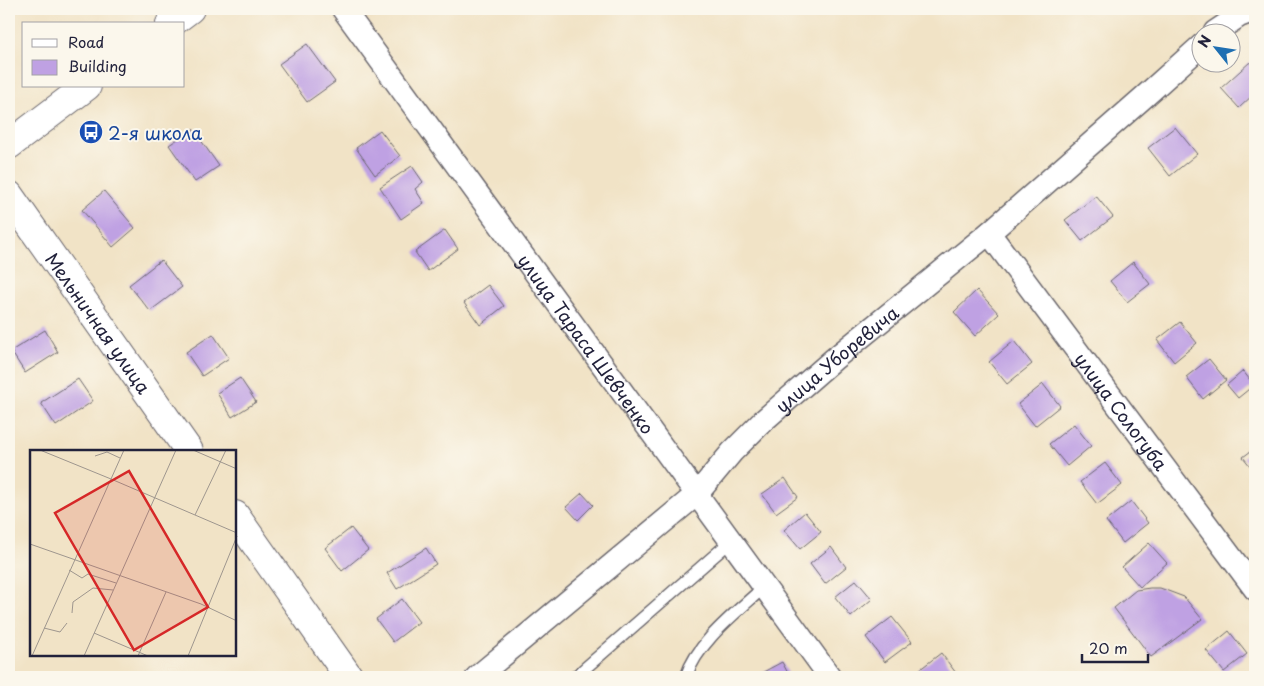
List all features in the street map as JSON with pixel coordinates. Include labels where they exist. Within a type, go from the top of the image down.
[{"type":"main road","points":[[173,22],[190,9]]},
{"type":"main road","points":[[9,145],[84,88]]},
{"type":"main road","name":"Мельничная улица","points":[[9,195],[189,450]]},
{"type":"main road","points":[[236,517],[349,677]]},
{"type":"street","name":"улица Тараса Шевченко","points":[[343,9],[830,677]]},
{"type":"street","points":[[1230,22],[1239,16],[1255,10]]},
{"type":"street","name":"улица Уборевича","points":[[477,677],[697,494],[732,452],[763,421],[834,359],[989,233],[1192,54]]},
{"type":"street","name":"улица Сологуба","points":[[989,233],[1255,589]]},
{"type":"lane","points":[[575,677],[730,542]]},
{"type":"lane","points":[[686,677],[689,665],[714,634],[764,587]]},
{"type":"building","points":[[307,44],[335,82],[307,102],[279,64]]},
{"type":"building","points":[[1250,62],[1255,68],[1255,93],[1239,108],[1221,88],[1239,72],[1242,72],[1242,69]]},
{"type":"building","points":[[1175,127],[1197,154],[1170,176],[1148,148]]},
{"type":"building","points":[[193,129],[219,166],[195,182],[169,145]]},
{"type":"building","points":[[380,130],[400,156],[375,175],[356,148]]},
{"type":"building","points":[[412,166],[423,182],[415,189],[424,203],[401,219],[380,187]]},
{"type":"building","points":[[104,191],[135,228],[113,247],[82,210]]},
{"type":"building","points":[[1096,196],[1113,217],[1082,241],[1065,220]]},
{"type":"building","points":[[445,230],[458,249],[428,271],[415,252]]},
{"type":"building","points":[[161,260],[182,287],[150,311],[129,285]]},
{"type":"building","points":[[1133,262],[1150,284],[1127,302],[1110,281]]},
{"type":"building","points":[[488,285],[504,306],[480,325],[464,303]]},
{"type":"building","points":[[977,290],[999,314],[975,336],[954,312]]},
{"type":"building","points":[[1180,322],[1197,343],[1174,362],[1157,340]]},
{"type":"building","points":[[45,330],[58,352],[25,373],[11,351]]},
{"type":"building","points":[[213,334],[229,358],[202,376],[186,352]]},
{"type":"building","points":[[1014,341],[1032,364],[1007,384],[989,362]]},
{"type":"building","points":[[1209,359],[1226,380],[1203,399],[1186,377]]},
{"type":"building","points":[[1243,371],[1254,385],[1238,398],[1227,385]]},
{"type":"building","points":[[240,378],[256,402],[232,417],[217,393]]},
{"type":"building","points":[[78,379],[93,401],[56,426],[41,403]]},
{"type":"building","points":[[1043,384],[1060,406],[1035,426],[1018,404]]},
{"type":"building","points":[[1074,424],[1091,446],[1067,466],[1049,444]]},
{"type":"building","points":[[1255,448],[1255,472],[1243,457]]},
{"type":"building","points":[[1105,463],[1122,485],[1097,504],[1080,482]]},
{"type":"building","points":[[785,478],[798,497],[776,513],[762,494]]},
{"type":"building","points":[[582,493],[593,505],[578,520],[566,507]]},
{"type":"building","points":[[1131,501],[1148,523],[1123,543],[1106,521]]},
{"type":"building","points":[[805,512],[821,532],[800,549],[784,530]]},
{"type":"building","points":[[351,528],[368,550],[342,571],[325,548]]},
{"type":"building","points":[[1149,543],[1167,563],[1140,587],[1122,567]]},
{"type":"building","points":[[831,547],[846,567],[825,584],[810,564]]},
{"type":"building","points":[[426,548],[436,564],[397,589],[387,573]]},
{"type":"building","points":[[856,580],[872,599],[851,617],[835,597]]},
{"type":"building","points":[[1160,588],[1184,597],[1202,619],[1151,657],[1114,608],[1136,590]]},
{"type":"building","points":[[402,599],[419,622],[393,642],[376,619]]},
{"type":"building","points":[[892,617],[912,642],[885,662],[866,637]]},
{"type":"building","points":[[1229,631],[1247,654],[1224,672],[1206,650]]},
{"type":"building","points":[[941,653],[959,677],[910,677]]},
{"type":"building","points":[[782,662],[790,677],[754,677]]},
{"type":"place","name":"2-я школа","points":[[91,132]]}]
